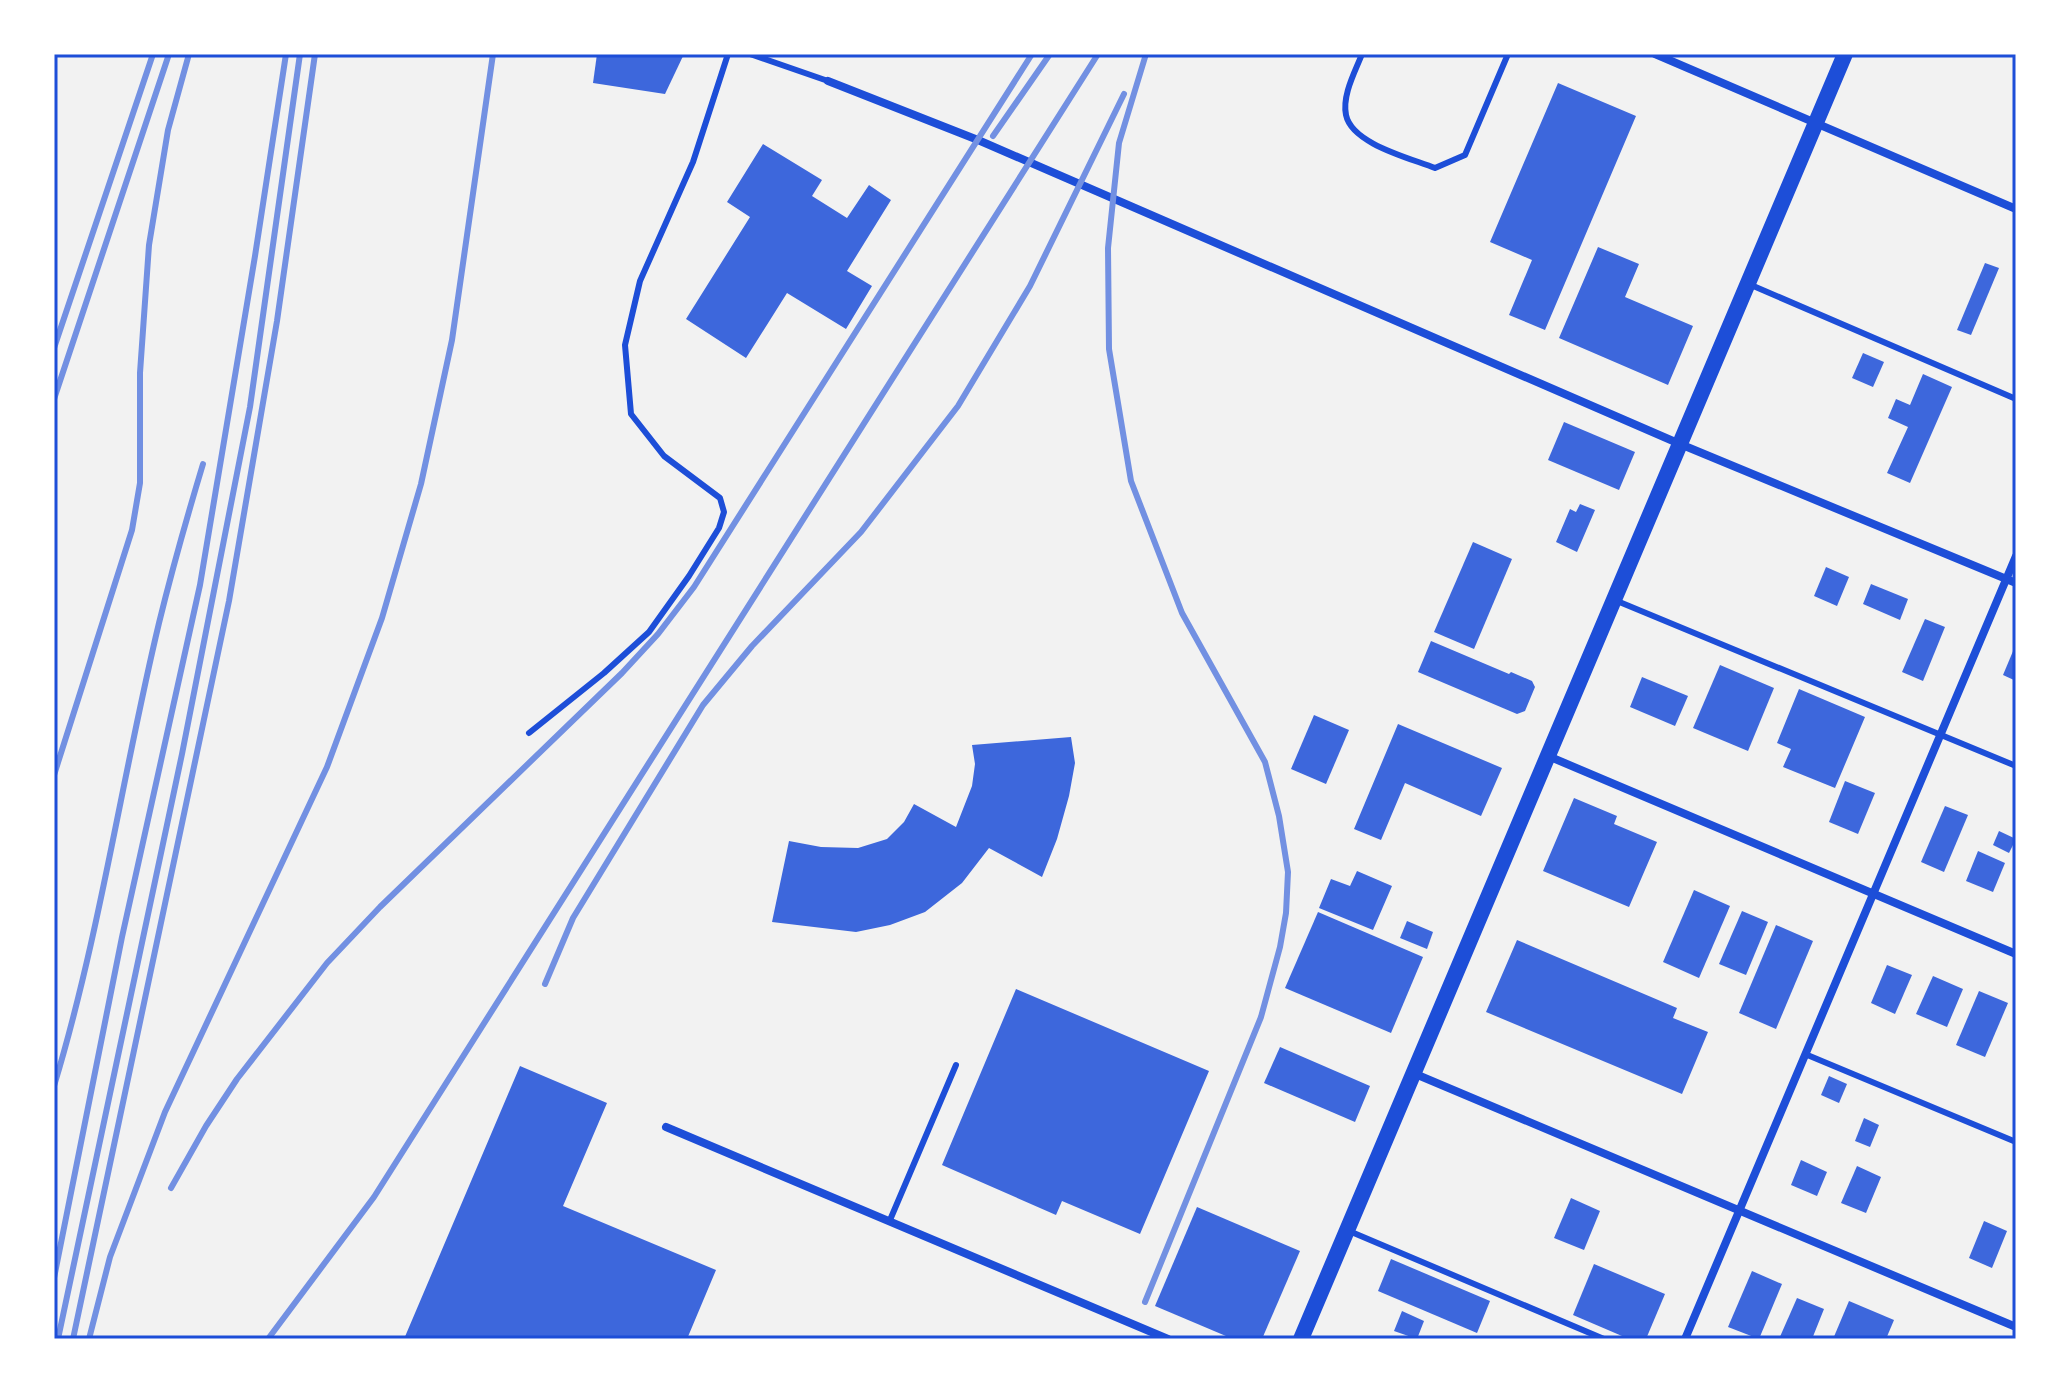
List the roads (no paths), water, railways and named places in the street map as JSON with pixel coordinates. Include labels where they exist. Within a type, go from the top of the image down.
[{"type":"main road","points":[[1301,1339],[1845,54]]},
{"type":"street","points":[[1655,54],[2016,209]]},
{"type":"street","points":[[828,81],[978,140],[1680,444],[2016,583]]},
{"type":"street","points":[[1685,1339],[2016,556]]},
{"type":"street","points":[[1548,756],[2016,954]]},
{"type":"street","points":[[1413,1073],[2016,1327]]},
{"type":"street","points":[[666,1127],[1168,1339]]},
{"type":"lane","points":[[529,733],[649,632],[719,528],[724,512],[720,498],[664,456],[631,414],[625,345],[640,281],[693,162],[728,54]]},
{"type":"lane","points":[[750,54],[765,56],[828,81]]},
{"type":"lane","points":[[1362,54],[1347,92],[1346,116],[1363,139],[1435,168],[1465,155],[1508,54]]},
{"type":"lane","points":[[1748,283],[2016,399]]},
{"type":"lane","points":[[1614,599],[2016,766]]},
{"type":"lane","points":[[1805,1054],[2016,1142]]},
{"type":"lane","points":[[890,1220],[956,1065]]},
{"type":"lane","points":[[1346,1230],[1604,1339]]},
{"type":"railway","points":[[54,348],[153,54]]},
{"type":"railway","points":[[54,399],[169,54]]},
{"type":"railway","points":[[54,775],[132,530],[140,483],[140,373],[149,245],[168,130],[189,54]]},
{"type":"railway","points":[[54,1278],[122,937],[200,585],[286,54]]},
{"type":"railway","points":[[58,1339],[182,754],[250,407],[300,54]]},
{"type":"railway","points":[[73,1339],[229,601],[277,321],[315,54]]},
{"type":"railway","points":[[89,1339],[110,1257],[165,1112],[327,767],[382,618],[421,484],[452,340],[493,54]]},
{"type":"railway","points":[[171,1188],[237,1079],[327,963],[380,907],[622,673],[658,634],[694,587],[1032,54]]},
{"type":"railway","points":[[993,136],[1050,54]]},
{"type":"railway","points":[[268,1339],[374,1197],[1098,54]]},
{"type":"railway","points":[[1145,1302],[1261,1017],[1280,947],[1288,872],[1279,816],[1265,762],[1182,613],[1131,481],[1109,349],[1108,248],[1119,143],[1146,54]]},
{"type":"railway","points":[[545,984],[573,918],[703,705],[752,646],[861,532],[958,406],[1030,286],[1124,94]]},
{"type":"railway","points":[[54,1086],[85,971],[159,623],[203,464]]}]
